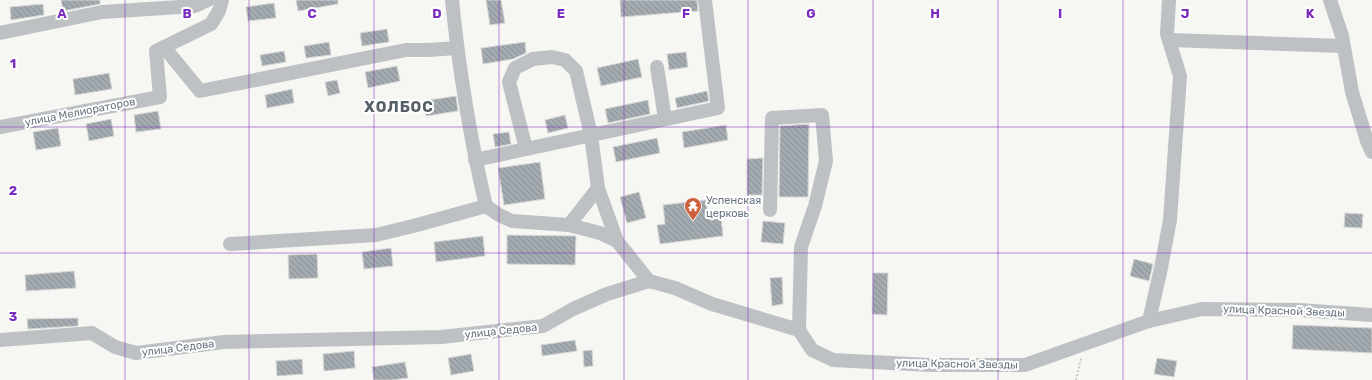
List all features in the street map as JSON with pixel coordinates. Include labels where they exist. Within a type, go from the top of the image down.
[{"type":"street","points":[[0,33],[102,12],[196,6],[208,0]]},
{"type":"street","points":[[222,0],[219,11],[211,24],[164,47],[200,92],[406,50],[457,48]]},
{"type":"street","points":[[452,0],[457,48],[475,160],[486,206],[499,215],[512,221],[569,225],[600,233],[617,241]]},
{"type":"street","points":[[475,160],[718,108],[705,0]]},
{"type":"street","points":[[1149,321],[1170,220],[1180,76],[1167,34],[1169,0]]},
{"type":"street","points":[[1330,0],[1342,36],[1352,92],[1367,141],[1372,152]]},
{"type":"street","points":[[1169,40],[1343,46]]},
{"type":"street","name":"улица Мелиораторов","points":[[0,127],[160,97],[156,51],[164,47]]},
{"type":"street","points":[[526,149],[509,82],[515,68],[532,60],[552,57],[565,60],[576,71],[591,135],[598,188],[617,241],[649,281],[675,288],[712,304],[799,330],[801,247],[815,206],[826,161],[822,115],[772,118],[770,210]]},
{"type":"street","points":[[657,67],[666,119]]},
{"type":"street","points":[[569,225],[598,188]]},
{"type":"street","points":[[230,244],[376,235],[486,206]]},
{"type":"street","name":"улица Седова","points":[[0,340],[92,333],[115,347],[136,353],[224,342],[442,337],[543,326],[573,309],[593,300],[649,281]]},
{"type":"street","name":"улица Красной Звезды","points":[[799,330],[812,350],[834,360],[930,365],[1025,365],[1149,321],[1202,309],[1299,310],[1372,315]]},
{"type":"path","points":[[1076,380],[1085,344]]},
{"type":"building","points":[[61,0],[100,0],[100,4],[63,11]]},
{"type":"building","points":[[296,0],[338,0],[338,4],[298,11]]},
{"type":"building","points":[[486,0],[501,0],[505,23],[490,25]]},
{"type":"building","points":[[620,0],[697,0],[698,11],[621,17]]},
{"type":"building","points":[[274,3],[276,18],[248,21],[246,7]]},
{"type":"building","points":[[43,4],[44,15],[11,20],[10,7]]},
{"type":"building","points":[[387,29],[389,42],[362,46],[360,33]]},
{"type":"building","points":[[329,42],[331,55],[306,58],[304,46]]},
{"type":"building","points":[[525,42],[526,53],[513,59],[483,64],[481,48]]},
{"type":"building","points":[[284,51],[286,62],[262,66],[260,55]]},
{"type":"building","points":[[686,52],[688,67],[669,70],[667,54]]},
{"type":"building","points":[[638,59],[642,77],[601,86],[597,68]]},
{"type":"building","points":[[397,66],[400,81],[368,88],[365,72]]},
{"type":"building","points":[[109,73],[112,89],[75,95],[73,79]]},
{"type":"building","points":[[337,80],[340,93],[328,96],[325,82]]},
{"type":"building","points":[[292,89],[294,103],[267,108],[265,95]]},
{"type":"building","points":[[707,91],[709,101],[677,108],[675,98]]},
{"type":"building","points":[[456,96],[458,111],[426,116],[423,101]]},
{"type":"building","points":[[648,100],[650,114],[608,123],[605,109]]},
{"type":"building","points":[[158,111],[161,129],[136,132],[134,115]]},
{"type":"building","points":[[565,115],[568,128],[548,133],[545,120]]},
{"type":"building","points":[[111,119],[114,136],[89,141],[86,124]]},
{"type":"building","points":[[809,124],[808,197],[779,197],[780,126]]},
{"type":"building","points":[[726,125],[728,140],[684,148],[682,132]]},
{"type":"building","points":[[58,128],[61,146],[36,150],[33,132]]},
{"type":"building","points":[[509,132],[511,144],[495,147],[493,134]]},
{"type":"building","points":[[657,138],[660,153],[616,162],[613,147]]},
{"type":"building","points":[[763,158],[762,195],[747,195],[747,159]]},
{"type":"building","points":[[540,162],[545,199],[504,205],[498,168]]},
{"type":"building","points":[[639,192],[646,218],[627,223],[620,197]]},
{"type":"building","name":"Успенская церковь","points":[[706,200],[708,219],[721,217],[723,236],[660,244],[657,225],[665,224],[663,205]]},
{"type":"building","points":[[1345,213],[1363,214],[1362,228],[1344,227]]},
{"type":"building","points":[[763,221],[785,223],[783,244],[761,242]]},
{"type":"building","points":[[507,235],[576,236],[575,265],[507,264]]},
{"type":"building","points":[[483,236],[485,256],[436,262],[434,242]]},
{"type":"building","points":[[391,248],[393,266],[364,269],[362,252]]},
{"type":"building","points":[[317,254],[318,278],[289,279],[288,255]]},
{"type":"building","points":[[1134,259],[1153,264],[1149,281],[1130,276]]},
{"type":"building","points":[[74,271],[76,288],[26,291],[25,275]]},
{"type":"building","points":[[873,273],[888,273],[887,315],[872,314]]},
{"type":"building","points":[[782,277],[783,304],[772,306],[770,278]]},
{"type":"building","points":[[78,318],[78,326],[28,329],[27,319]]},
{"type":"building","points":[[1293,325],[1372,328],[1372,353],[1292,349]]},
{"type":"building","points":[[575,340],[577,351],[542,356],[541,345]]},
{"type":"building","points":[[592,350],[593,366],[584,367],[583,351]]},
{"type":"building","points":[[354,351],[355,368],[324,371],[323,354]]},
{"type":"building","points":[[471,354],[474,371],[451,375],[448,358]]},
{"type":"building","points":[[1157,358],[1177,361],[1174,377],[1154,374]]},
{"type":"building","points":[[302,359],[303,374],[277,376],[276,361]]},
{"type":"building","points":[[405,362],[408,378],[374,380],[372,367]]},
{"type":"place","name":"Успенская церковь","points":[[693,221]]},
{"type":"district","name":"ХОЛБОС","points":[[399,107]]}]
